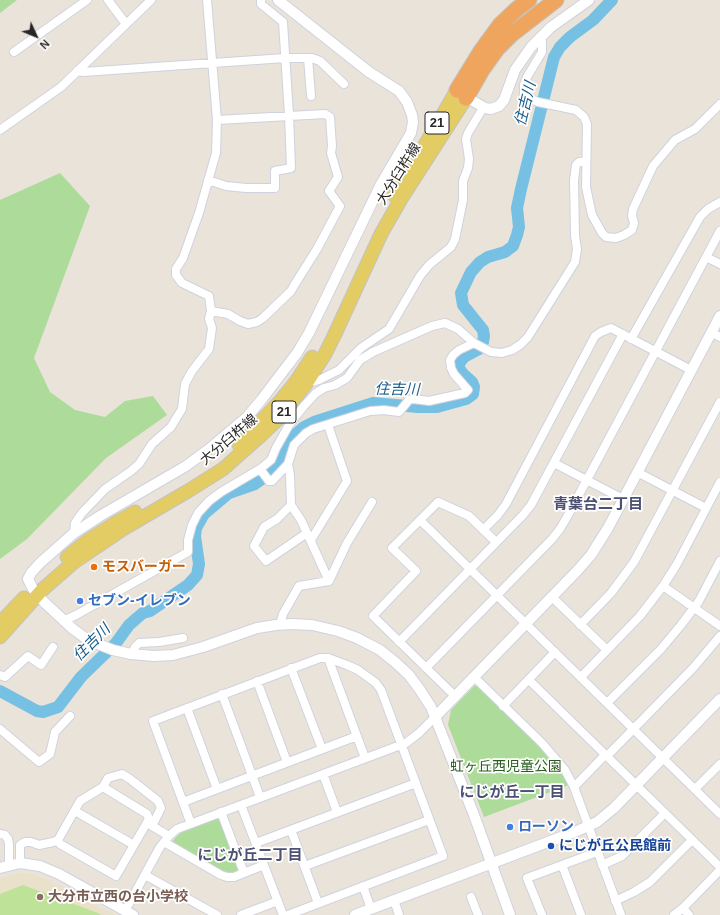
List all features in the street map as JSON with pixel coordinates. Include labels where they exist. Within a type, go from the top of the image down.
[{"type":"highway","points":[[461,94],[481,51],[500,26],[518,8],[529,0]]},
{"type":"highway","points":[[461,94],[482,70],[497,49],[512,34],[556,0]]},
{"type":"main road","name":"大分臼杵線","points":[[0,623],[35,592],[80,557],[123,529],[188,492],[223,468],[277,420],[301,382],[321,344],[390,202],[403,179],[461,94]]},
{"type":"main road","name":"大分臼杵線","points":[[0,637],[35,592]]},
{"type":"street","points":[[14,52],[87,0]]},
{"type":"street","points":[[108,0],[126,24]]},
{"type":"street","points":[[0,130],[60,87],[151,0]]},
{"type":"street","points":[[74,533],[75,523],[82,513],[105,489],[132,471],[139,464],[152,444],[171,427],[182,409],[185,384],[192,371],[209,349],[212,328],[209,296],[182,283],[176,275],[176,269],[183,258],[216,153],[217,120],[207,0]]},
{"type":"street","points":[[208,180],[226,186],[275,188],[275,172],[291,168],[283,22],[261,4],[261,0]]},
{"type":"street","points":[[278,0],[369,72],[399,91],[407,102],[412,115],[413,122],[411,133],[381,184],[309,333],[297,353],[247,417],[209,450],[186,466],[100,516],[74,533],[44,559],[31,573],[28,579],[35,592],[63,621],[84,637],[104,646],[132,654],[164,656],[183,653],[245,632],[280,624],[302,624],[330,628],[348,634],[372,645],[391,658],[409,675],[426,699],[435,717],[492,864],[510,915]]},
{"type":"street","points":[[461,94],[483,108],[493,109],[501,105],[515,70],[526,53],[540,37],[589,0]]},
{"type":"street","points":[[540,37],[542,42],[542,52],[527,77],[524,85],[524,92],[529,98],[538,102],[576,110],[584,117],[587,124],[586,187],[592,215],[602,233],[606,237],[616,238],[632,230],[634,223],[632,209],[653,166],[675,140],[696,128],[720,104]]},
{"type":"street","points":[[77,71],[83,72],[284,58],[312,58],[320,61],[344,84]]},
{"type":"street","points":[[308,58],[311,96]]},
{"type":"street","points":[[301,382],[319,380],[339,370],[361,348],[389,329],[420,276],[451,246],[455,239],[463,200],[463,181],[468,168],[469,158],[466,140],[468,133],[483,108]]},
{"type":"street","points":[[211,311],[228,314],[248,324],[257,322],[263,318],[291,291],[296,284],[340,206],[329,191],[338,177],[331,153],[330,117],[325,114],[217,120]]},
{"type":"street","points":[[63,621],[188,552],[188,540],[192,525],[198,513],[209,501],[222,492],[262,471],[271,460],[289,425],[303,407],[320,391],[347,378],[360,360],[373,352],[432,326],[445,323],[458,329],[475,344],[491,352],[502,353],[520,346],[528,337],[575,262],[577,249],[575,236],[574,180],[576,165],[579,162],[586,161]]},
{"type":"street","points":[[631,339],[700,217],[708,209],[720,202]]},
{"type":"street","points":[[426,668],[556,534],[587,480],[720,230]]},
{"type":"street","points":[[706,257],[720,264]]},
{"type":"street","points":[[0,834],[4,835],[8,839],[9,844],[4,867],[20,863],[40,866],[52,870],[129,913],[145,876],[166,839],[177,829],[414,738],[552,597],[590,555],[600,541],[691,370],[716,335],[720,316]]},
{"type":"street","points":[[483,530],[498,514],[509,499],[595,336],[611,328],[691,370]]},
{"type":"street","points":[[399,642],[531,505],[622,334]]},
{"type":"street","points":[[262,471],[268,480],[272,481],[288,464],[294,445],[300,438],[313,429],[370,411],[384,410],[399,412],[409,400],[438,400],[465,393],[468,390],[454,374],[451,368],[450,360],[459,350],[475,344]]},
{"type":"street","points":[[580,625],[611,593],[634,562],[720,402]]},
{"type":"street","points":[[291,505],[277,520],[264,527],[254,546],[266,561],[309,537],[347,481],[328,425]]},
{"type":"street","points":[[554,463],[623,498]]},
{"type":"street","points":[[288,464],[291,505],[301,520],[329,581]]},
{"type":"street","points":[[637,472],[706,508]]},
{"type":"street","points":[[581,677],[640,616],[663,586],[677,564],[720,482]]},
{"type":"street","points":[[329,581],[347,543],[372,502]]},
{"type":"street","points":[[455,696],[373,616],[416,571],[392,548],[438,502],[468,516],[496,542]]},
{"type":"street","points":[[420,520],[720,814]]},
{"type":"street","points":[[607,703],[661,649],[694,608],[720,561]]},
{"type":"street","points":[[280,624],[283,614],[299,586],[329,581]]},
{"type":"street","points":[[663,586],[720,626]]},
{"type":"street","points":[[552,597],[607,650]]},
{"type":"street","points":[[574,787],[634,729],[694,667],[720,636]]},
{"type":"street","points":[[132,654],[135,647],[139,643],[159,642],[183,638]]},
{"type":"street","points":[[0,675],[6,677],[28,656],[41,664],[54,647]]},
{"type":"street","points":[[503,706],[555,652]]},
{"type":"street","points":[[191,824],[153,721],[320,658],[328,658],[358,670],[379,686],[443,856],[288,915]]},
{"type":"street","points":[[328,658],[365,758]]},
{"type":"street","points":[[291,668],[322,749]]},
{"type":"street","points":[[474,677],[554,757],[564,770],[574,787],[621,915]]},
{"type":"street","points":[[529,680],[720,868],[674,915]]},
{"type":"street","points":[[257,681],[287,762]]},
{"type":"street","points":[[222,694],[260,797]]},
{"type":"street","points":[[355,915],[492,864],[588,826],[606,815],[720,699]]},
{"type":"street","points":[[187,708],[217,789]]},
{"type":"street","points":[[0,729],[39,762],[50,754],[55,732],[70,716]]},
{"type":"street","points":[[183,802],[356,736]]},
{"type":"street","points":[[695,789],[720,764]]},
{"type":"street","points":[[20,863],[20,845],[25,842],[31,842],[39,845],[58,840],[80,801],[103,787],[108,778],[122,774],[158,801],[161,808],[152,826],[166,839],[221,875],[234,877],[264,865]]},
{"type":"street","points":[[323,774],[337,812]]},
{"type":"street","points":[[256,843],[416,783]]},
{"type":"street","points":[[58,840],[60,844],[116,876],[149,819],[147,814],[103,787]]},
{"type":"street","points":[[241,805],[283,915]]},
{"type":"street","points":[[75,811],[134,845]]},
{"type":"street","points":[[221,812],[244,873]]},
{"type":"street","points":[[602,865],[622,856],[665,813]]},
{"type":"street","points":[[304,866],[429,820]]},
{"type":"street","points":[[291,830],[318,903]]},
{"type":"street","points":[[615,901],[650,882],[692,840]]},
{"type":"street","points":[[542,915],[527,878],[597,852]]},
{"type":"street","points":[[562,865],[581,915]]},
{"type":"street","points":[[145,876],[217,915]]},
{"type":"street","points":[[363,886],[372,909]]},
{"type":"street","points":[[471,897],[477,915]]},
{"type":"street","points":[[394,900],[399,915]]},
{"type":"street","points":[[241,915],[278,901]]},
{"type":"street","points":[[682,908],[689,915]]},
{"type":"shaded area","name":"大分市立西の台小学校","points":[[19,873],[33,874],[41,877],[115,915],[0,915],[0,879]]},
{"type":"green space","points":[[0,0],[17,0],[0,13]]},
{"type":"green space","points":[[60,173],[90,206],[34,358],[50,392],[75,410],[105,417],[125,401],[153,396],[167,415],[106,458],[27,539],[0,559],[0,200]]},
{"type":"green space","name":"虹ヶ丘西児童公園","points":[[474,686],[478,686],[552,758],[560,768],[569,785],[484,817],[448,725],[451,710]]},
{"type":"green space","points":[[221,817],[241,871],[236,873],[225,872],[171,843],[185,830]]},
{"type":"green space","points":[[23,885],[101,915],[0,915],[0,894]]},
{"type":"waterway","name":"住吉川","points":[[0,691],[37,711],[43,712],[58,707],[81,677],[116,643],[129,625],[143,613],[150,611],[188,585],[197,575],[199,564],[195,536],[196,528],[204,514],[229,493],[255,484],[273,471],[279,465],[288,441],[304,427],[314,422],[373,403],[437,407],[466,399],[473,394],[474,387],[472,382],[458,367],[464,357],[479,349],[483,342],[484,336],[483,330],[463,305],[461,293],[471,272],[480,262],[488,257],[505,252],[513,246],[519,227],[517,208],[521,189],[554,57],[560,47],[570,37],[593,20],[612,0]]},
{"type":"place","name":"モスバーガー","points":[[94,567]]},
{"type":"place","name":"セブン-イレブン","points":[[80,601]]},
{"type":"place","name":"ローソン","points":[[510,827]]},
{"type":"place","name":"にじが丘公民館前","points":[[551,846]]},
{"type":"place","name":"大分市立西の台小学校","points":[[40,897]]},
{"type":"district","name":"青葉台二丁目","points":[[598,505]]},
{"type":"district","name":"にじが丘一丁目","points":[[512,793]]},
{"type":"district","name":"にじが丘二丁目","points":[[250,856]]}]
